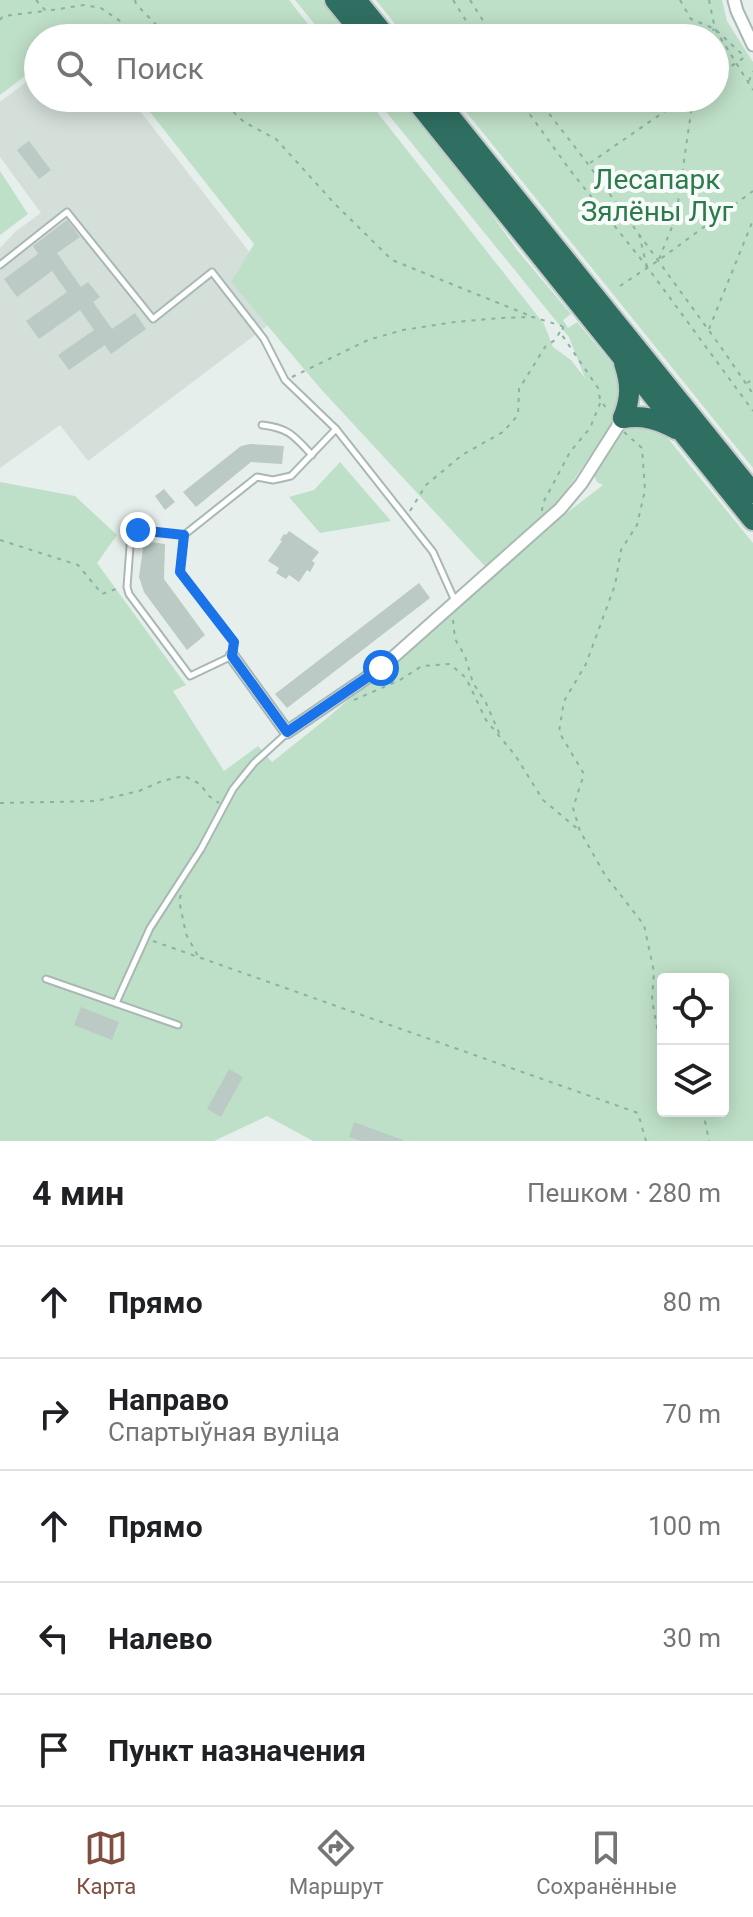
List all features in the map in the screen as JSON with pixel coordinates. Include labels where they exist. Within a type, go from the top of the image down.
[{"type":"highway","points":[[335,0],[355,24]]},
{"type":"highway","points":[[356,0],[376,24]]},
{"type":"highway","points":[[425,112],[753,520]]},
{"type":"highway","points":[[446,112],[753,493]]},
{"type":"highway","points":[[620,422],[629,403],[630,389],[621,355]]},
{"type":"highway","points":[[620,422],[636,416],[648,417],[683,433]]},
{"type":"street","points":[[734,0],[751,50]]},
{"type":"street","points":[[232,656],[287,732],[381,668],[539,528],[573,495],[620,422]]},
{"type":"lane","points":[[0,265],[67,212],[153,319],[212,272],[264,339],[285,380],[336,429],[433,552],[452,605]]},
{"type":"lane","points":[[262,425],[280,427],[312,455]]},
{"type":"lane","points":[[184,535],[180,572],[234,642],[232,656],[190,676],[129,594],[131,533],[138,530],[184,535],[257,477],[273,480],[291,476],[336,429]]},
{"type":"lane","points":[[116,1003],[144,938],[201,849],[223,806],[244,774],[287,732]]},
{"type":"lane","points":[[46,979],[178,1025]]},
{"type":"path","points":[[36,0],[46,11]]},
{"type":"path","points":[[135,0],[155,24]]},
{"type":"path","points":[[453,0],[468,24]]},
{"type":"path","points":[[470,0],[485,24]]},
{"type":"path","points":[[680,0],[691,19],[703,24]]},
{"type":"path","points":[[710,0],[714,24]]},
{"type":"path","points":[[1,17],[84,5],[101,8],[124,24]]},
{"type":"path","points":[[729,42],[745,57]]},
{"type":"path","points":[[729,67],[751,50]]},
{"type":"path","points":[[729,51],[753,90]]},
{"type":"path","points":[[749,83],[753,71]]},
{"type":"path","points":[[234,112],[244,122],[276,139],[334,203],[392,260],[533,317],[563,326]]},
{"type":"path","points":[[528,112],[753,411]]},
{"type":"path","points":[[548,112],[659,260],[753,394]]},
{"type":"path","points":[[588,164],[664,112]]},
{"type":"path","points":[[659,260],[676,217],[691,112]]},
{"type":"path","points":[[620,286],[753,191]]},
{"type":"path","points":[[708,330],[753,220]]},
{"type":"path","points":[[638,233],[648,268]]},
{"type":"path","points":[[285,380],[368,340],[403,330],[455,322],[533,317]]},
{"type":"path","points":[[563,326],[562,335],[598,388],[601,401],[642,448],[645,490],[637,525],[621,550],[615,585],[586,664],[564,701],[559,732],[584,774],[573,808],[580,831],[605,875],[644,925],[654,972],[652,1000],[657,1027]]},
{"type":"path","points":[[407,517],[426,485],[462,455],[503,432],[511,424],[518,415],[519,389],[545,347],[555,340],[563,326]]},
{"type":"path","points":[[746,384],[753,381]]},
{"type":"path","points":[[539,528],[543,503],[570,452],[590,428],[601,401]]},
{"type":"path","points":[[0,540],[78,565],[102,594],[116,589]]},
{"type":"path","points":[[452,605],[455,639],[465,656],[473,683],[502,739]]},
{"type":"path","points":[[346,703],[400,680],[422,666],[450,664],[466,678],[486,720],[515,755],[543,800],[580,831]]},
{"type":"path","points":[[0,803],[96,801],[184,776],[200,784],[209,796],[223,806]]},
{"type":"path","points":[[183,889],[179,900],[186,934],[198,957]]},
{"type":"path","points":[[144,938],[638,1113],[646,1141]]},
{"type":"path","points":[[704,1117],[709,1141]]},
{"type":"shaded area","points":[[24,84],[24,112],[141,112],[292,307],[88,461],[60,425],[0,468],[0,248],[16,231],[41,213],[0,157],[0,102]]},
{"type":"green space","points":[[0,0],[289,0],[308,24],[24,24],[24,77],[0,95]]},
{"type":"green space","points":[[295,0],[322,0],[341,24],[315,24]]},
{"type":"green space","name":"Лесапарк Зялёны Луг","points":[[376,0],[722,0],[729,24],[395,24]]},
{"type":"green space","name":"Лесапарк Зялёны Луг","points":[[729,24],[753,62],[753,468],[466,112],[729,112]]},
{"type":"green space","points":[[150,112],[377,112],[544,324],[553,347],[571,360],[585,378],[569,337],[386,112],[412,112],[517,250],[571,314],[563,320],[568,328],[577,322],[614,366],[622,388],[618,414],[551,514],[564,515],[603,485],[597,482],[593,474],[625,425],[642,424],[666,436],[753,543],[753,1141],[313,1141],[267,1116],[214,1141],[0,1141],[0,482],[75,496],[117,535],[97,563],[186,685],[173,691],[224,771],[258,746],[272,762],[493,575],[320,388],[231,282],[254,244]]},
{"type":"green space","points":[[0,171],[28,214],[0,235]]},
{"type":"green space","points":[[340,462],[391,521],[320,533],[289,497],[314,490]]},
{"type":"building","points":[[29,141],[51,170],[39,179],[17,150]]},
{"type":"building","points":[[67,220],[80,237],[57,253],[81,287],[88,282],[100,297],[93,302],[112,329],[135,313],[146,329],[111,354],[105,345],[69,370],[58,355],[94,330],[80,310],[39,339],[26,321],[67,292],[52,271],[17,297],[4,279],[38,254],[33,246]]},
{"type":"building","points":[[241,446],[284,446],[282,464],[251,462],[196,507],[183,492]]},
{"type":"building","points":[[164,489],[175,502],[165,510],[155,496]]},
{"type":"building","points":[[289,531],[319,552],[312,561],[315,563],[310,572],[307,570],[299,582],[289,575],[286,579],[276,573],[279,568],[268,561]]},
{"type":"building","points":[[144,541],[165,544],[164,579],[205,635],[187,650],[144,592],[139,577]]},
{"type":"building","points":[[419,583],[430,598],[287,708],[275,694]]},
{"type":"building","points":[[81,1007],[119,1022],[112,1040],[74,1025]]},
{"type":"building","points":[[229,1069],[243,1077],[221,1117],[207,1109]]},
{"type":"building","points":[[354,1122],[403,1141],[361,1141],[349,1137]]},
{"type":"route","points":[[138,530],[184,535],[180,572],[234,642],[232,656],[287,732],[381,668]]}]
